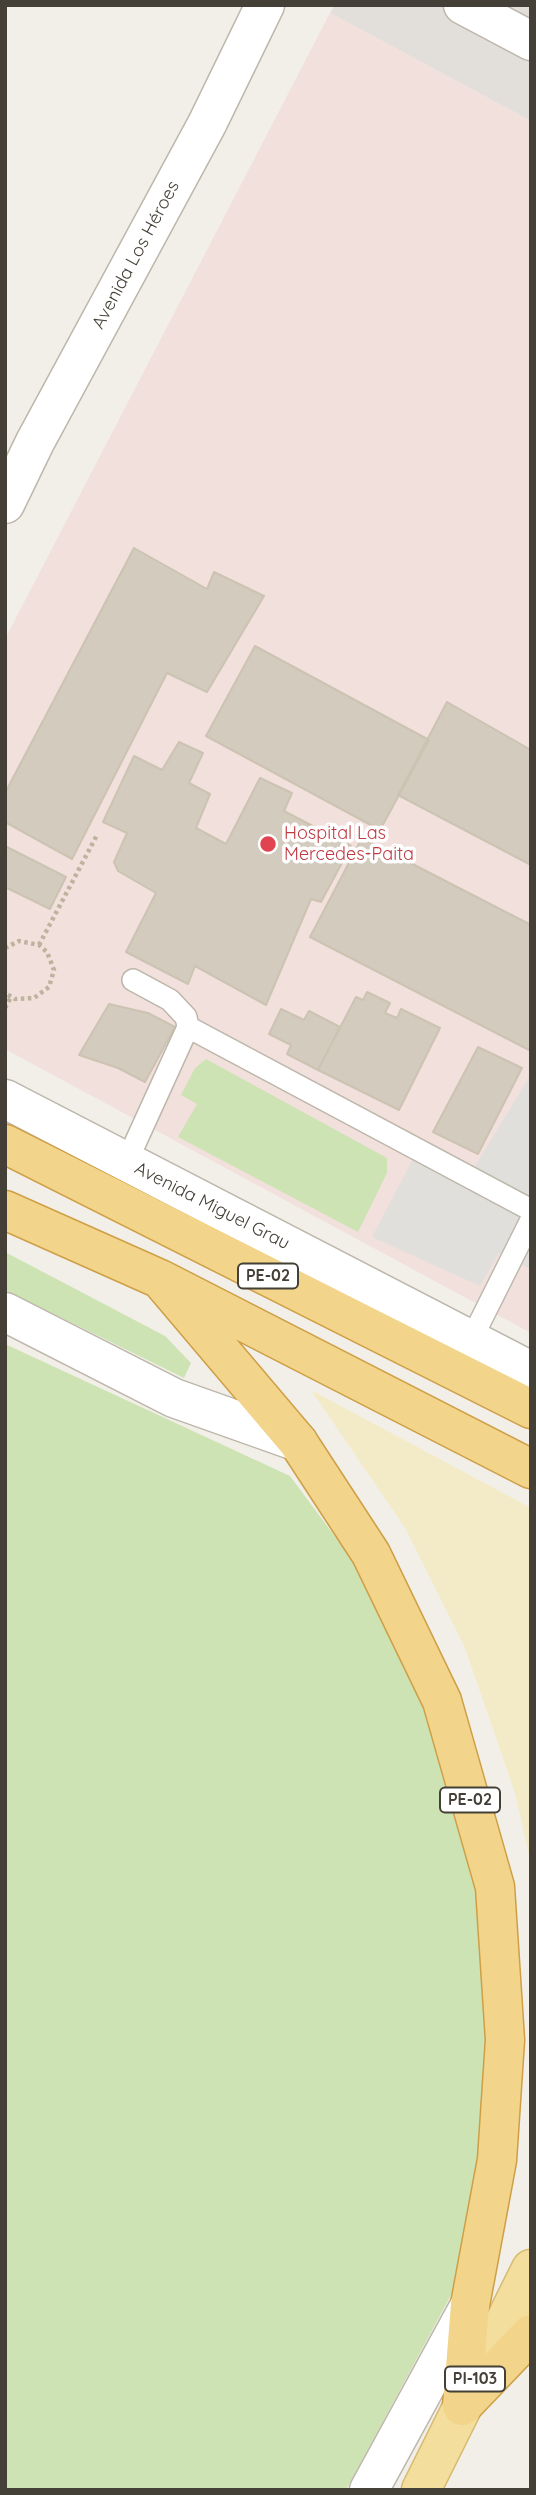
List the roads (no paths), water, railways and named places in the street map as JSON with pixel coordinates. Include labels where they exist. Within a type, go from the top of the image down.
[{"type":"highway","name":"PE-02","points":[[5,1144],[531,1409]]},
{"type":"highway","name":"PE-02","points":[[5,1210],[160,1279],[531,1469]]},
{"type":"highway","name":"PE-02","points":[[160,1279],[298,1442],[371,1554],[442,1701],[495,1887],[505,2040],[497,2160],[470,2305],[462,2406]]},
{"type":"highway","points":[[462,2406],[531,2334]]},
{"type":"main road","name":"PI-103","points":[[421,2490],[531,2269]]},
{"type":"street","name":"Avenida Los Héroes","points":[[5,504],[207,124],[265,5]]},
{"type":"street","points":[[463,5],[531,41]]},
{"type":"street","name":"Avenida Miguel Grau","points":[[5,1099],[531,1371]]},
{"type":"street","points":[[5,1312],[174,1398],[298,1442]]},
{"type":"street","points":[[369,2490],[470,2305]]},
{"type":"lane","points":[[127,1161],[188,1027],[186,1017],[170,1000],[133,980]]},
{"type":"lane","points":[[188,1027],[531,1210]]},
{"type":"lane","points":[[471,1340],[531,1220]]},
{"type":"place","name":"Hospital Las Mercedes-Paita","points":[[268,844]]}]
